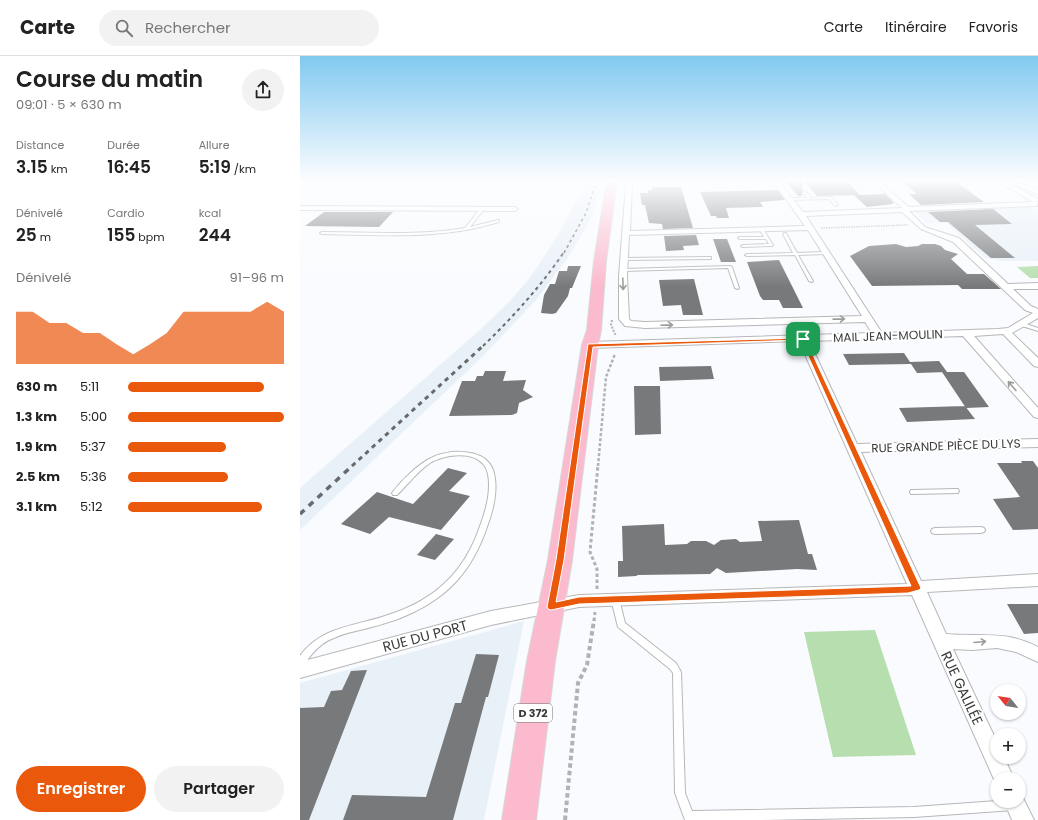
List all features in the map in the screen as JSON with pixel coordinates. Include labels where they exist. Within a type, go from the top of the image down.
[{"type":"main road","name":"D 372","points":[[519,820],[541,661],[560,560],[590,345],[594,330],[600,261],[607,216]]},
{"type":"street","points":[[623,270],[628,216]]},
{"type":"street","points":[[802,216],[879,336]]},
{"type":"street","points":[[910,216],[923,228],[956,240],[1028,308],[1038,313]]},
{"type":"street","points":[[627,233],[810,228]]},
{"type":"street","name":"MAIL JEAN-MOULIN","points":[[623,270],[624,319],[628,324],[645,325],[868,319]]},
{"type":"street","points":[[1007,287],[1038,286]]},
{"type":"street","points":[[1022,301],[1038,306]]},
{"type":"street","name":"MAIL JEAN-MOULIN","points":[[590,345],[1006,332],[1038,313]]},
{"type":"street","points":[[1006,332],[1038,364]]},
{"type":"street","points":[[966,333],[1038,415]]},
{"type":"street","name":"RUE GALILÉE","points":[[803,339],[1001,772]]},
{"type":"street","name":"RUE GRANDE PIÈCE DU LYS","points":[[854,448],[870,449],[1038,443]]},
{"type":"street","name":"RUE DU PORT","points":[[300,670],[491,618],[579,601],[887,591],[908,590],[938,585],[1038,580]]},
{"type":"street","points":[[941,641],[972,643],[997,641],[1019,645],[1038,655]]},
{"type":"lane","points":[[466,229],[477,216]]},
{"type":"lane","points":[[322,233],[419,233],[466,229],[498,222]]},
{"type":"lane","points":[[742,246],[771,245],[762,230]]},
{"type":"lane","points":[[786,234],[811,281]]},
{"type":"lane","points":[[740,238],[766,238]]},
{"type":"lane","points":[[747,255],[826,253]]},
{"type":"lane","points":[[624,259],[710,258]]},
{"type":"lane","points":[[623,270],[730,267],[737,288]]},
{"type":"lane","points":[[1021,324],[1038,330]]},
{"type":"lane","points":[[300,663],[307,651],[327,636],[339,631],[375,623],[406,613],[436,596],[462,572],[482,535],[493,494],[490,469],[480,458],[466,453],[449,455],[428,461],[395,493]]},
{"type":"lane","points":[[913,492],[956,491]]},
{"type":"lane","points":[[935,531],[981,530]]},
{"type":"lane","points":[[615,599],[621,625],[673,666],[677,672],[680,793],[689,816],[1017,809]]},
{"type":"path","points":[[810,228],[920,225]]},
{"type":"path","points":[[565,820],[578,683],[587,665],[597,600],[597,569],[590,552],[606,377],[617,350],[617,339],[612,325],[613,312]]},
{"type":"shaded area","points":[[569,216],[592,216],[569,256],[536,300],[482,357],[300,530],[300,488],[481,329],[511,300],[530,278]]},
{"type":"shaded area","points":[[919,216],[1038,216],[1038,261],[1005,261],[985,258],[946,223],[926,223]]},
{"type":"shaded area","points":[[524,621],[484,820],[300,820],[300,683]]},
{"type":"green space","points":[[1038,266],[1038,278],[1030,278],[1017,267]]},
{"type":"green space","points":[[875,630],[916,755],[833,757],[804,632]]},
{"type":"building","points":[[319,216],[390,216],[379,227],[305,226]]},
{"type":"building","points":[[647,216],[689,216],[693,228],[663,229],[662,224],[649,223]]},
{"type":"building","points":[[711,216],[728,216],[729,218],[717,218],[716,216]]},
{"type":"building","points":[[932,216],[1001,216],[1012,224],[975,225],[1015,258],[991,258],[948,222],[940,222]]},
{"type":"building","points":[[696,235],[699,245],[683,246],[684,250],[666,251],[664,236]]},
{"type":"building","points":[[713,239],[727,239],[736,262],[721,262]]},
{"type":"building","points":[[896,244],[906,247],[918,246],[922,244],[935,244],[941,246],[945,250],[958,254],[951,259],[967,274],[984,274],[1001,289],[962,289],[958,285],[872,286],[850,256],[869,246]]},
{"type":"building","points":[[779,260],[803,308],[783,308],[779,300],[763,300],[760,296],[747,262]]},
{"type":"building","points":[[568,266],[581,266],[572,288],[570,288],[568,296],[556,313],[541,313],[544,295],[550,284],[555,284],[559,271],[567,271]]},
{"type":"building","points":[[694,279],[703,315],[683,315],[681,305],[663,306],[659,280]]},
{"type":"building","points":[[904,353],[910,362],[939,361],[947,372],[917,373],[911,364],[849,365],[843,354]]},
{"type":"building","points":[[711,366],[714,379],[660,381],[659,367]]},
{"type":"building","points":[[485,371],[506,371],[503,381],[526,380],[523,390],[533,397],[519,403],[517,413],[512,415],[449,416],[462,381],[475,381],[477,376],[483,376]]},
{"type":"building","points":[[942,372],[964,372],[989,407],[966,408]]},
{"type":"building","points":[[634,386],[660,386],[661,434],[635,435]]},
{"type":"building","points":[[965,406],[975,419],[907,422],[899,408]]},
{"type":"building","points":[[1021,461],[1033,461],[1038,468],[1038,529],[1013,530],[993,499],[1020,497],[997,463],[1022,463]]},
{"type":"building","points":[[448,468],[467,473],[449,491],[470,496],[441,530],[389,517],[370,534],[341,524],[377,492],[413,504]]},
{"type":"building","points":[[799,520],[808,554],[812,554],[817,570],[797,569],[726,573],[717,568],[710,574],[638,575],[618,577],[618,561],[623,561],[622,526],[664,524],[665,545],[687,544],[691,541],[706,541],[714,545],[721,540],[736,539],[740,542],[762,541],[758,521]]},
{"type":"building","points":[[436,534],[454,539],[435,560],[417,555]]},
{"type":"building","points":[[1007,604],[1038,604],[1038,633],[1024,634]]},
{"type":"building","points":[[476,654],[499,655],[488,697],[486,697],[453,820],[343,820],[352,795],[426,797],[455,703],[461,703]]},
{"type":"building","points":[[367,670],[309,820],[300,820],[300,708],[324,707],[331,691],[342,690],[351,671]]},
{"type":"railway","points":[[564,253],[585,216]]},
{"type":"railway","points":[[484,345],[526,301],[564,252]]},
{"type":"railway","points":[[352,466],[484,345]]},
{"type":"railway","points":[[300,514],[353,465]]},
{"type":"route","points":[[803,339],[916,588],[908,590],[579,601],[551,607],[560,560],[590,345],[803,339]]}]
